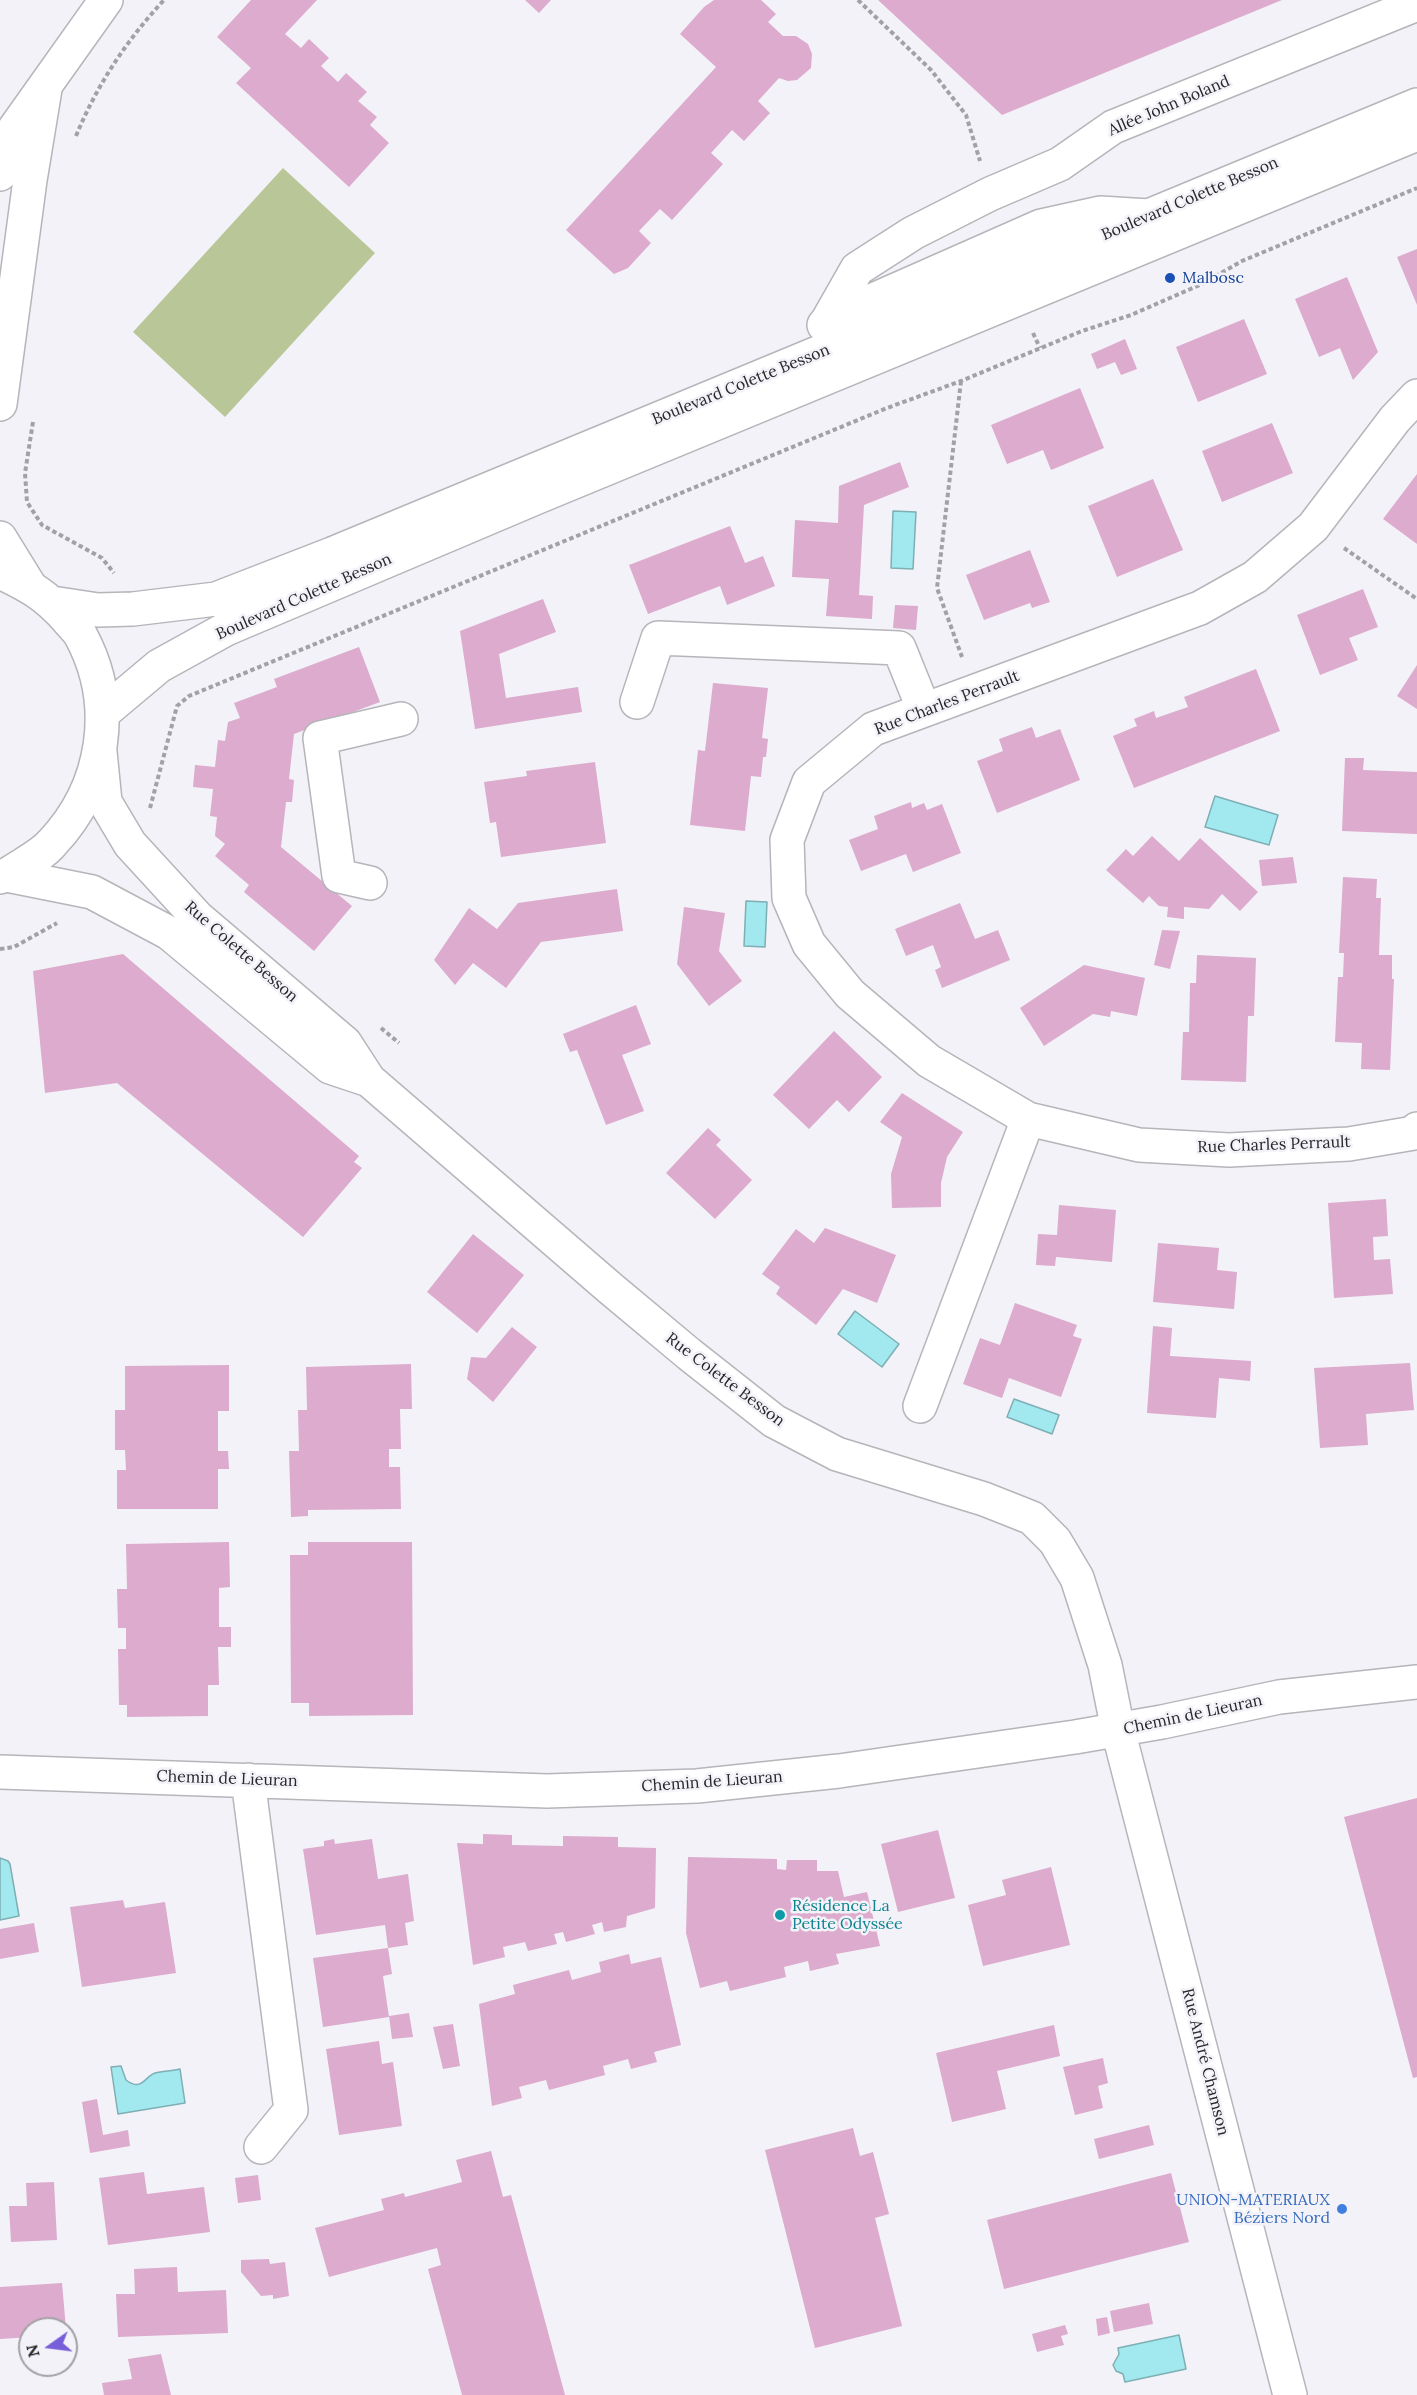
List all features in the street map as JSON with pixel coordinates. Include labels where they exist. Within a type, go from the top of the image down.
[{"type":"street","points":[[0,174],[15,128],[45,89],[104,1]]},
{"type":"street","name":"Allée John Boland","points":[[799,361],[828,320],[857,268],[913,233],[990,194],[1060,165],[1113,127],[1417,4]]},
{"type":"street","points":[[0,404],[30,180],[45,89]]},
{"type":"street","name":"Boulevard Colette Besson","points":[[41,594],[98,610],[133,609],[216,599],[332,554],[1417,105]]},
{"type":"street","name":"Boulevard Colette Besson","points":[[103,713],[159,666],[226,628],[1417,134]]},
{"type":"street","points":[[1041,226],[1060,165]]},
{"type":"street","points":[[828,320],[1041,226],[1100,213],[1149,216]]},
{"type":"street","name":"Rue Charles Perrault","points":[[1417,396],[1395,419],[1313,527],[1255,577],[1200,608],[873,729],[809,782],[787,840],[789,898],[808,944],[850,994],[929,1061],[1028,1119],[1139,1145],[1229,1150],[1349,1144],[1414,1133],[1417,1129]]},
{"type":"street","points":[[0,538],[41,594],[81,634],[96,673],[103,713],[100,752],[83,803],[51,845],[4,876]]},
{"type":"street","points":[[0,572],[41,594]]},
{"type":"street","points":[[637,702],[658,638],[899,648],[924,710]]},
{"type":"street","points":[[370,883],[339,876],[320,738],[401,719]]},
{"type":"street","name":"Rue Colette Besson","points":[[100,752],[105,802],[130,844],[197,917],[345,1042],[369,1080],[610,1288],[774,1421],[837,1454],[984,1499],[1032,1518],[1055,1541],[1077,1578],[1105,1665],[1118,1730]]},
{"type":"street","name":"Rue Colette Besson","points":[[4,876],[92,892],[169,933],[330,1067],[369,1080]]},
{"type":"street","points":[[921,1406],[1028,1119]]},
{"type":"street","name":"Chemin de Lieuran","points":[[0,1772],[547,1791],[697,1786],[838,1771],[1118,1730],[1279,1697],[1417,1682]]},
{"type":"street","name":"Rue André Chamson","points":[[1118,1730],[1290,2395]]},
{"type":"street","points":[[248,1780],[291,2110],[261,2147]]},
{"type":"path","points":[[75,139],[91,99],[139,27],[164,0]]},
{"type":"path","points":[[130,844],[152,804],[177,706],[189,696],[887,408],[961,381],[1082,331],[1131,315],[1202,284],[1242,261],[1417,188]]},
{"type":"path","points":[[961,381],[937,588],[975,692]]},
{"type":"path","points":[[35,414],[25,473],[27,502],[42,525],[102,558],[121,582],[133,609]]},
{"type":"path","points":[[1313,527],[1417,599]]},
{"type":"path","points":[[159,666],[165,687],[177,706]]},
{"type":"path","points":[[0,949],[14,947],[60,921],[92,892]]},
{"type":"green space","points":[[283,168],[375,253],[225,417],[133,332]]},
{"type":"water","points":[[893,511],[916,512],[913,569],[891,568]]},
{"type":"water","points":[[1215,796],[1278,815],[1269,845],[1205,827]]},
{"type":"water","points":[[746,901],[767,902],[765,947],[744,946]]},
{"type":"water","points":[[855,1311],[899,1344],[882,1367],[838,1334]]},
{"type":"water","points":[[1014,1399],[1059,1415],[1052,1434],[1007,1417]]},
{"type":"water","points":[[0,1858],[10,1864],[19,1916],[0,1920]]},
{"type":"water","points":[[121,2066],[126,2080],[136,2085],[155,2073],[180,2069],[185,2103],[118,2114],[111,2067]]},
{"type":"water","points":[[1179,2335],[1186,2369],[1125,2382],[1123,2374],[1116,2371],[1113,2365],[1119,2354],[1118,2348]]},
{"type":"building","points":[[251,0],[317,0],[285,34],[301,48],[309,39],[329,58],[321,66],[338,82],[346,73],[367,92],[358,101],[377,117],[370,125],[389,143],[349,187],[236,83],[251,68],[217,37]]},
{"type":"building","points":[[525,0],[551,0],[539,13]]},
{"type":"building","points":[[714,0],[761,0],[776,14],[768,22],[783,36],[796,36],[808,44],[812,54],[811,68],[797,80],[788,81],[779,78],[758,101],[770,113],[744,141],[732,130],[711,153],[723,164],[672,220],[660,209],[639,231],[651,243],[628,268],[614,274],[566,230],[716,67],[680,34],[704,7]]},
{"type":"building","points":[[878,0],[1282,0],[1002,115]]},
{"type":"building","points":[[1417,249],[1417,305],[1397,257]]},
{"type":"building","points":[[1347,277],[1378,352],[1353,380],[1340,348],[1319,357],[1295,299]]},
{"type":"building","points":[[1244,319],[1267,374],[1198,402],[1176,347]]},
{"type":"building","points":[[1125,339],[1137,369],[1121,375],[1115,362],[1097,369],[1091,354]]},
{"type":"building","points":[[1080,388],[1104,448],[1051,470],[1043,450],[1007,464],[991,425]]},
{"type":"building","points":[[1272,423],[1293,473],[1222,502],[1202,451]]},
{"type":"building","points":[[900,462],[909,487],[864,505],[859,595],[873,596],[872,619],[826,616],[829,579],[792,577],[795,520],[838,523],[839,486]]},
{"type":"building","points":[[1417,474],[1417,544],[1383,519]]},
{"type":"building","points":[[1153,479],[1183,550],[1117,577],[1088,506]]},
{"type":"building","points":[[730,526],[745,563],[763,556],[775,586],[727,605],[720,586],[648,614],[629,565]]},
{"type":"building","points":[[1030,550],[1050,602],[1032,608],[1030,603],[984,620],[966,575]]},
{"type":"building","points":[[1363,589],[1378,627],[1349,638],[1358,660],[1320,675],[1297,615]]},
{"type":"building","points":[[543,599],[556,632],[499,654],[506,698],[578,687],[582,712],[475,729],[460,631]]},
{"type":"building","points":[[895,605],[918,606],[916,630],[893,628]]},
{"type":"building","points":[[359,647],[380,702],[294,734],[289,779],[294,780],[292,802],[286,802],[281,847],[352,906],[314,951],[244,892],[249,885],[215,856],[225,844],[215,836],[217,817],[210,816],[213,789],[193,787],[195,765],[215,767],[218,740],[225,741],[228,722],[240,718],[234,703],[277,687],[274,679]]},
{"type":"building","points":[[1417,665],[1417,709],[1397,696]]},
{"type":"building","points":[[1256,669],[1280,731],[1134,788],[1113,736],[1137,726],[1134,719],[1154,711],[1156,718],[1188,707],[1184,697]]},
{"type":"building","points":[[713,683],[768,688],[762,738],[768,739],[766,757],[763,757],[761,777],[751,776],[745,831],[690,825],[698,750],[705,751]]},
{"type":"building","points":[[1032,727],[1036,738],[1060,729],[1080,780],[997,813],[977,761],[1003,751],[999,739]]},
{"type":"building","points":[[1345,758],[1364,758],[1363,770],[1417,772],[1417,834],[1342,831]]},
{"type":"building","points":[[595,762],[606,843],[501,857],[496,822],[490,823],[484,782],[527,776],[526,771]]},
{"type":"building","points":[[911,802],[912,808],[924,803],[927,810],[942,804],[961,853],[913,872],[906,854],[861,871],[849,840],[878,829],[874,816]]},
{"type":"building","points":[[1152,836],[1179,861],[1200,838],[1258,892],[1240,911],[1222,894],[1209,909],[1184,907],[1184,919],[1167,917],[1168,907],[1159,906],[1149,896],[1143,903],[1106,870],[1126,849],[1133,856]]},
{"type":"building","points":[[1293,857],[1297,883],[1262,886],[1259,860]]},
{"type":"building","points":[[1343,877],[1377,879],[1376,898],[1381,898],[1379,955],[1392,955],[1392,979],[1394,979],[1390,1070],[1361,1069],[1362,1043],[1335,1042],[1338,977],[1343,977],[1344,953],[1339,953]]},
{"type":"building","points":[[617,889],[623,931],[541,942],[506,988],[473,963],[455,985],[434,960],[469,908],[497,929],[518,903]]},
{"type":"building","points":[[960,903],[975,939],[998,930],[1010,960],[942,988],[935,970],[941,967],[933,945],[906,956],[895,929]]},
{"type":"building","points":[[684,907],[725,913],[719,951],[742,981],[709,1006],[677,964]]},
{"type":"building","points":[[1162,930],[1180,931],[1170,969],[1154,965]]},
{"type":"building","points":[[123,954],[359,1156],[354,1162],[362,1168],[303,1237],[117,1083],[45,1093],[33,971]]},
{"type":"building","points":[[1197,955],[1256,958],[1254,1016],[1248,1016],[1246,1082],[1181,1080],[1183,1032],[1189,1032],[1190,983],[1196,983]]},
{"type":"building","points":[[1084,965],[1145,978],[1137,1016],[1111,1011],[1110,1017],[1093,1014],[1044,1046],[1020,1008]]},
{"type":"building","points":[[636,1005],[651,1044],[622,1055],[644,1111],[606,1125],[577,1050],[570,1052],[563,1034]]},
{"type":"building","points":[[834,1031],[882,1077],[849,1112],[837,1100],[809,1129],[773,1095]]},
{"type":"building","points":[[902,1093],[963,1132],[947,1157],[941,1183],[941,1207],[892,1208],[891,1174],[902,1137],[880,1122]]},
{"type":"building","points":[[708,1128],[721,1140],[716,1145],[752,1180],[715,1219],[666,1173]]},
{"type":"building","points":[[1386,1199],[1388,1236],[1373,1237],[1374,1260],[1390,1259],[1393,1294],[1334,1298],[1328,1203]]},
{"type":"building","points":[[1059,1205],[1116,1210],[1112,1262],[1056,1257],[1055,1266],[1036,1265],[1038,1234],[1057,1235]]},
{"type":"building","points":[[825,1228],[896,1255],[877,1303],[843,1289],[816,1325],[776,1294],[780,1287],[762,1274],[796,1229],[814,1243]]},
{"type":"building","points":[[473,1234],[524,1275],[477,1333],[427,1292]]},
{"type":"building","points":[[1158,1243],[1219,1248],[1217,1270],[1237,1272],[1234,1309],[1153,1302]]},
{"type":"building","points":[[1015,1303],[1077,1325],[1073,1336],[1082,1339],[1061,1397],[1009,1378],[1002,1398],[963,1384],[980,1338],[1000,1345]]},
{"type":"building","points":[[1153,1326],[1172,1328],[1170,1356],[1251,1361],[1250,1381],[1219,1378],[1216,1418],[1147,1413]]},
{"type":"building","points":[[512,1327],[537,1347],[493,1402],[467,1379],[471,1357],[486,1358]]},
{"type":"building","points":[[1410,1363],[1414,1410],[1366,1414],[1368,1445],[1320,1448],[1314,1368]]},
{"type":"building","points":[[411,1364],[412,1409],[400,1409],[401,1449],[389,1449],[389,1467],[400,1467],[401,1509],[308,1510],[308,1516],[291,1517],[289,1451],[299,1451],[298,1410],[307,1410],[306,1367]]},
{"type":"building","points":[[229,1365],[229,1411],[218,1411],[218,1451],[228,1451],[229,1469],[218,1469],[218,1509],[117,1509],[117,1470],[126,1470],[125,1450],[115,1450],[115,1410],[125,1410],[125,1366]]},
{"type":"building","points":[[229,1542],[230,1587],[219,1588],[219,1627],[231,1627],[231,1647],[218,1647],[219,1685],[208,1685],[208,1716],[127,1717],[127,1705],[119,1705],[118,1649],[126,1649],[126,1628],[118,1628],[117,1589],[127,1589],[126,1544]]},
{"type":"building","points":[[308,1542],[412,1542],[413,1715],[309,1716],[309,1703],[291,1703],[290,1555],[308,1555]]},
{"type":"building","points":[[1417,1798],[1417,2077],[1413,2078],[1344,1817]]},
{"type":"building","points":[[938,1830],[955,1898],[898,1912],[881,1844]]},
{"type":"building","points":[[483,1834],[512,1835],[512,1845],[563,1846],[563,1836],[618,1837],[618,1847],[656,1848],[655,1908],[627,1916],[626,1927],[604,1932],[602,1922],[592,1925],[595,1934],[566,1942],[563,1932],[554,1934],[557,1944],[528,1951],[525,1942],[503,1947],[505,1957],[473,1965],[457,1843],[483,1844]]},
{"type":"building","points":[[334,1839],[335,1844],[372,1839],[378,1879],[408,1874],[414,1921],[405,1923],[408,1945],[388,1948],[385,1925],[316,1935],[303,1849],[324,1846],[324,1841]]},
{"type":"building","name":"Résidence La Petite Odyssée","points":[[688,1857],[777,1859],[777,1869],[786,1870],[787,1860],[817,1860],[817,1871],[838,1871],[844,1897],[867,1892],[880,1946],[836,1954],[839,1964],[810,1971],[808,1961],[784,1967],[786,1977],[730,1991],[727,1981],[700,1988],[686,1933]]},
{"type":"building","points":[[1051,1867],[1070,1945],[983,1966],[968,1905],[1006,1895],[1002,1880]]},
{"type":"building","points":[[123,1900],[125,1908],[165,1902],[176,1973],[82,1987],[70,1907]]},
{"type":"building","points":[[34,1923],[39,1952],[0,1959],[0,1929]]},
{"type":"building","points":[[388,1948],[392,1974],[383,1976],[389,2017],[323,2027],[313,1958]]},
{"type":"building","points":[[629,1954],[631,1964],[661,1957],[681,2045],[654,2052],[657,2062],[631,2069],[628,2059],[603,2066],[605,2075],[549,2090],[546,2080],[519,2087],[522,2098],[492,2106],[479,2004],[515,1994],[513,1985],[569,1970],[572,1980],[601,1972],[599,1962]]},
{"type":"building","points":[[409,2013],[413,2037],[392,2039],[389,2016]]},
{"type":"building","points":[[453,2024],[460,2066],[443,2069],[433,2027]]},
{"type":"building","points":[[1054,2025],[1060,2056],[997,2071],[1006,2109],[952,2122],[936,2053]]},
{"type":"building","points":[[379,2041],[382,2064],[393,2062],[402,2126],[339,2135],[326,2049]]},
{"type":"building","points":[[1103,2058],[1108,2083],[1098,2086],[1103,2108],[1075,2115],[1063,2067]]},
{"type":"building","points":[[97,2099],[103,2135],[128,2130],[130,2146],[90,2153],[82,2102]]},
{"type":"building","points":[[1149,2125],[1154,2145],[1099,2159],[1094,2139]]},
{"type":"building","points":[[853,2128],[860,2156],[873,2152],[889,2214],[875,2218],[902,2326],[815,2348],[765,2150]]},
{"type":"building","points":[[491,2151],[503,2197],[511,2195],[565,2395],[462,2395],[428,2269],[441,2265],[437,2248],[329,2277],[315,2228],[384,2210],[381,2199],[404,2193],[405,2197],[462,2182],[456,2160]]},
{"type":"building","points":[[144,2172],[147,2194],[204,2187],[210,2232],[108,2245],[99,2178]]},
{"type":"building","points":[[1171,2173],[1189,2242],[1004,2289],[987,2220]]},
{"type":"building","points":[[258,2175],[261,2200],[238,2203],[235,2178]]},
{"type":"building","points":[[54,2182],[57,2240],[11,2242],[9,2206],[27,2206],[26,2183]]},
{"type":"building","points":[[269,2259],[270,2264],[285,2262],[289,2296],[273,2299],[273,2295],[261,2296],[241,2272],[241,2260]]},
{"type":"building","points":[[177,2267],[178,2292],[226,2290],[228,2333],[118,2337],[116,2294],[135,2294],[134,2269]]},
{"type":"building","points":[[62,2283],[65,2317],[18,2317],[18,2338],[0,2339],[0,2287]]},
{"type":"building","points":[[1149,2303],[1153,2324],[1114,2332],[1110,2311]]},
{"type":"building","points":[[1107,2317],[1110,2333],[1098,2336],[1096,2319]]},
{"type":"building","points":[[1065,2325],[1068,2334],[1061,2336],[1064,2345],[1037,2352],[1032,2334]]},
{"type":"building","points":[[161,2354],[171,2395],[104,2395],[102,2383],[132,2379],[128,2359]]},
{"type":"place","name":"Malbosc","points":[[1170,278]]},
{"type":"place","name":"Résidence La Petite Odyssée","points":[[780,1915]]},
{"type":"place","name":"UNION-MATERIAUX Béziers Nord","points":[[1342,2209]]}]
